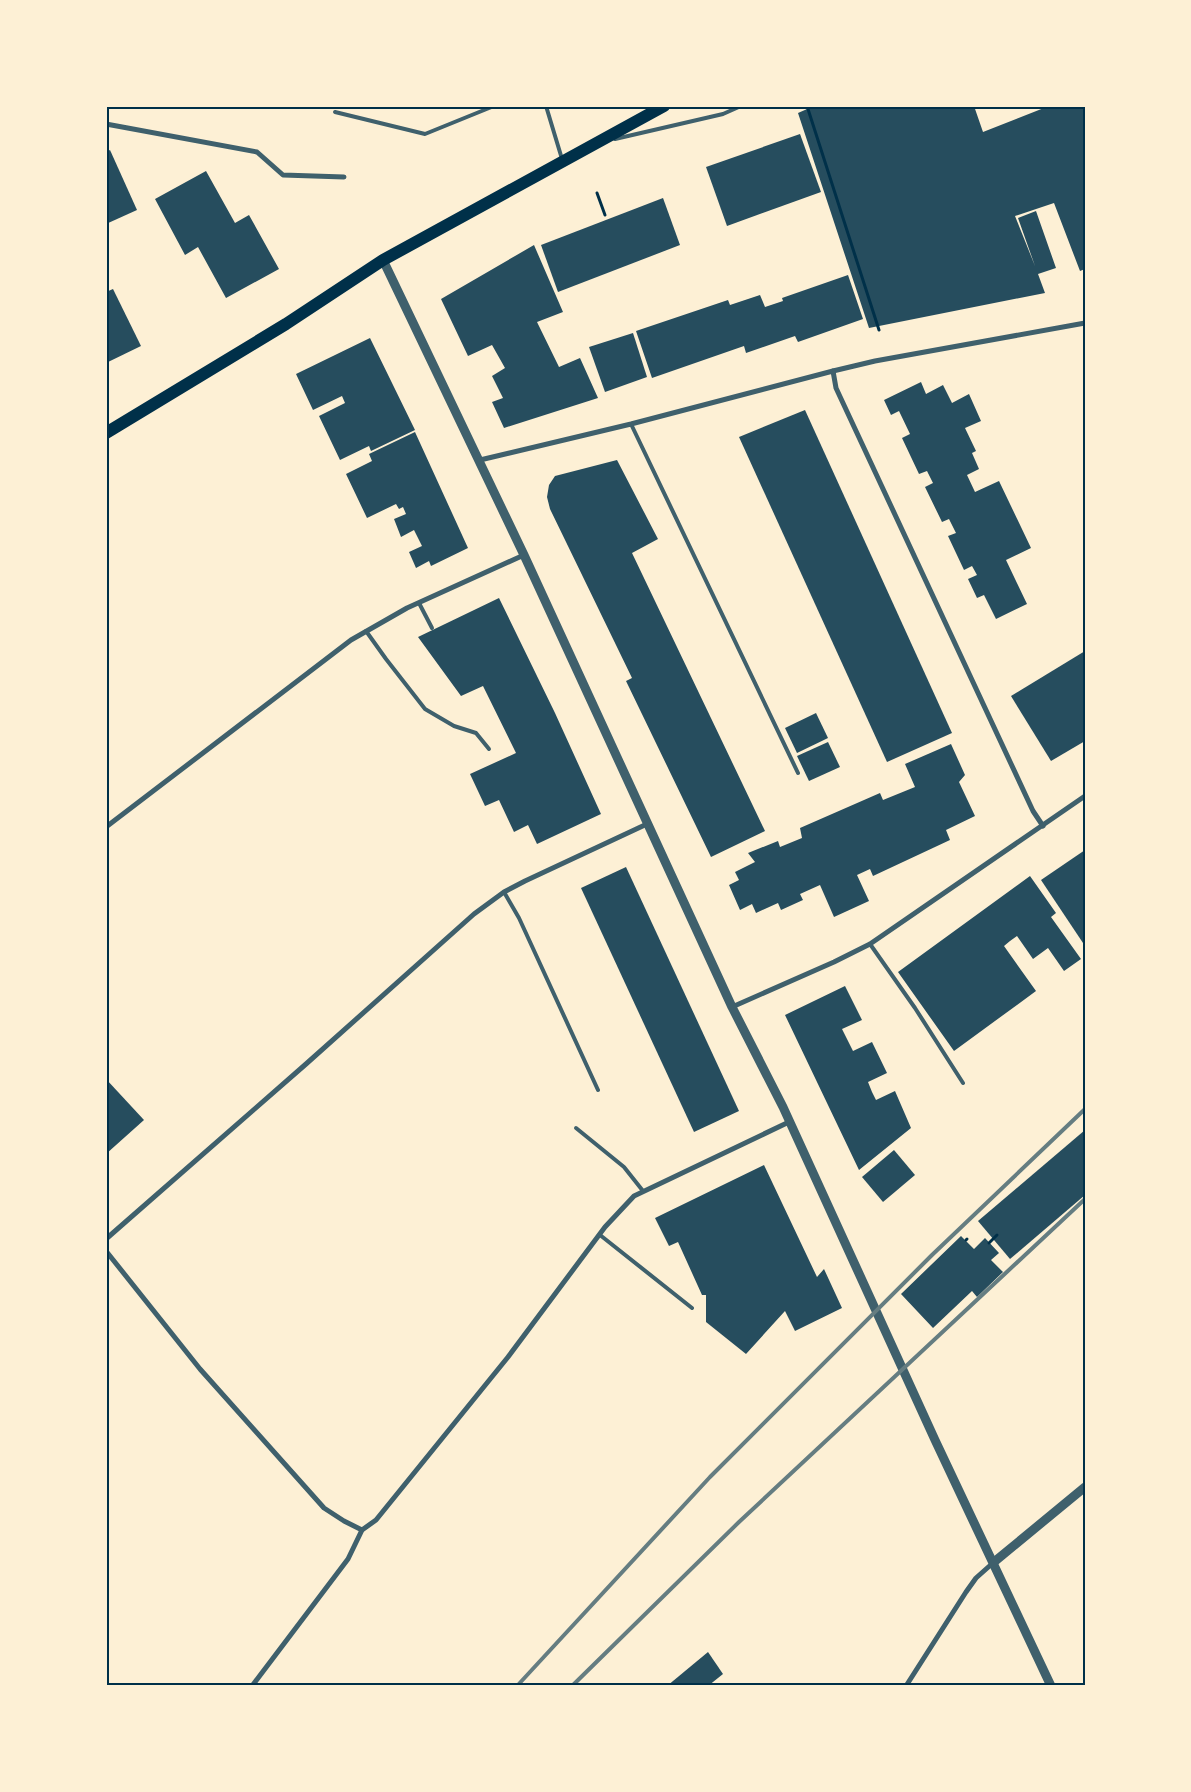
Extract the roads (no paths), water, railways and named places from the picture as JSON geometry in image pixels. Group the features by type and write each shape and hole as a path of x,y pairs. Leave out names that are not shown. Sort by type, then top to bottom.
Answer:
{"main road":[{"path":"106,433 286,324 383,260 664,106"}],"street":[{"path":"106,124 257,152 283,176 344,177"},
{"path":"383,260 480,460 732,1007 789,1122 1051,1686"},
{"path":"480,460 631,424 833,370 1085,323"},
{"path":"833,370 836,388 840,397 1033,811 1043,826"},
{"path":"106,827 351,640 419,603 524,555"},
{"path":"732,1007 870,944 1085,796"},
{"path":"106,1239 299,1071 474,914 504,892 647,824"},
{"path":"252,1686 348,1559 362,1530 376,1520 508,1357 600,1235 634,1196 789,1122"},
{"path":"106,1251 200,1369 324,1508 362,1530"},
{"path":"906,1686 976,1578 1085,1487"}],"lane":[{"path":"335,112 425,134 494,106"},
{"path":"546,106 563,163"},
{"path":"601,142 723,114 741,106"},
{"path":"631,424 798,773"},
{"path":"419,603 432,628"},
{"path":"366,632 425,709 454,726 476,733 489,749"},
{"path":"504,892 519,918 598,1090"},
{"path":"870,944 915,1008 963,1083"},
{"path":"576,1128 624,1167 643,1191"},
{"path":"600,1235 692,1308"}],"railway":[{"path":"517,1686 710,1477 932,1255 1085,1109"},
{"path":"572,1686 739,1522 1085,1199"}]}
